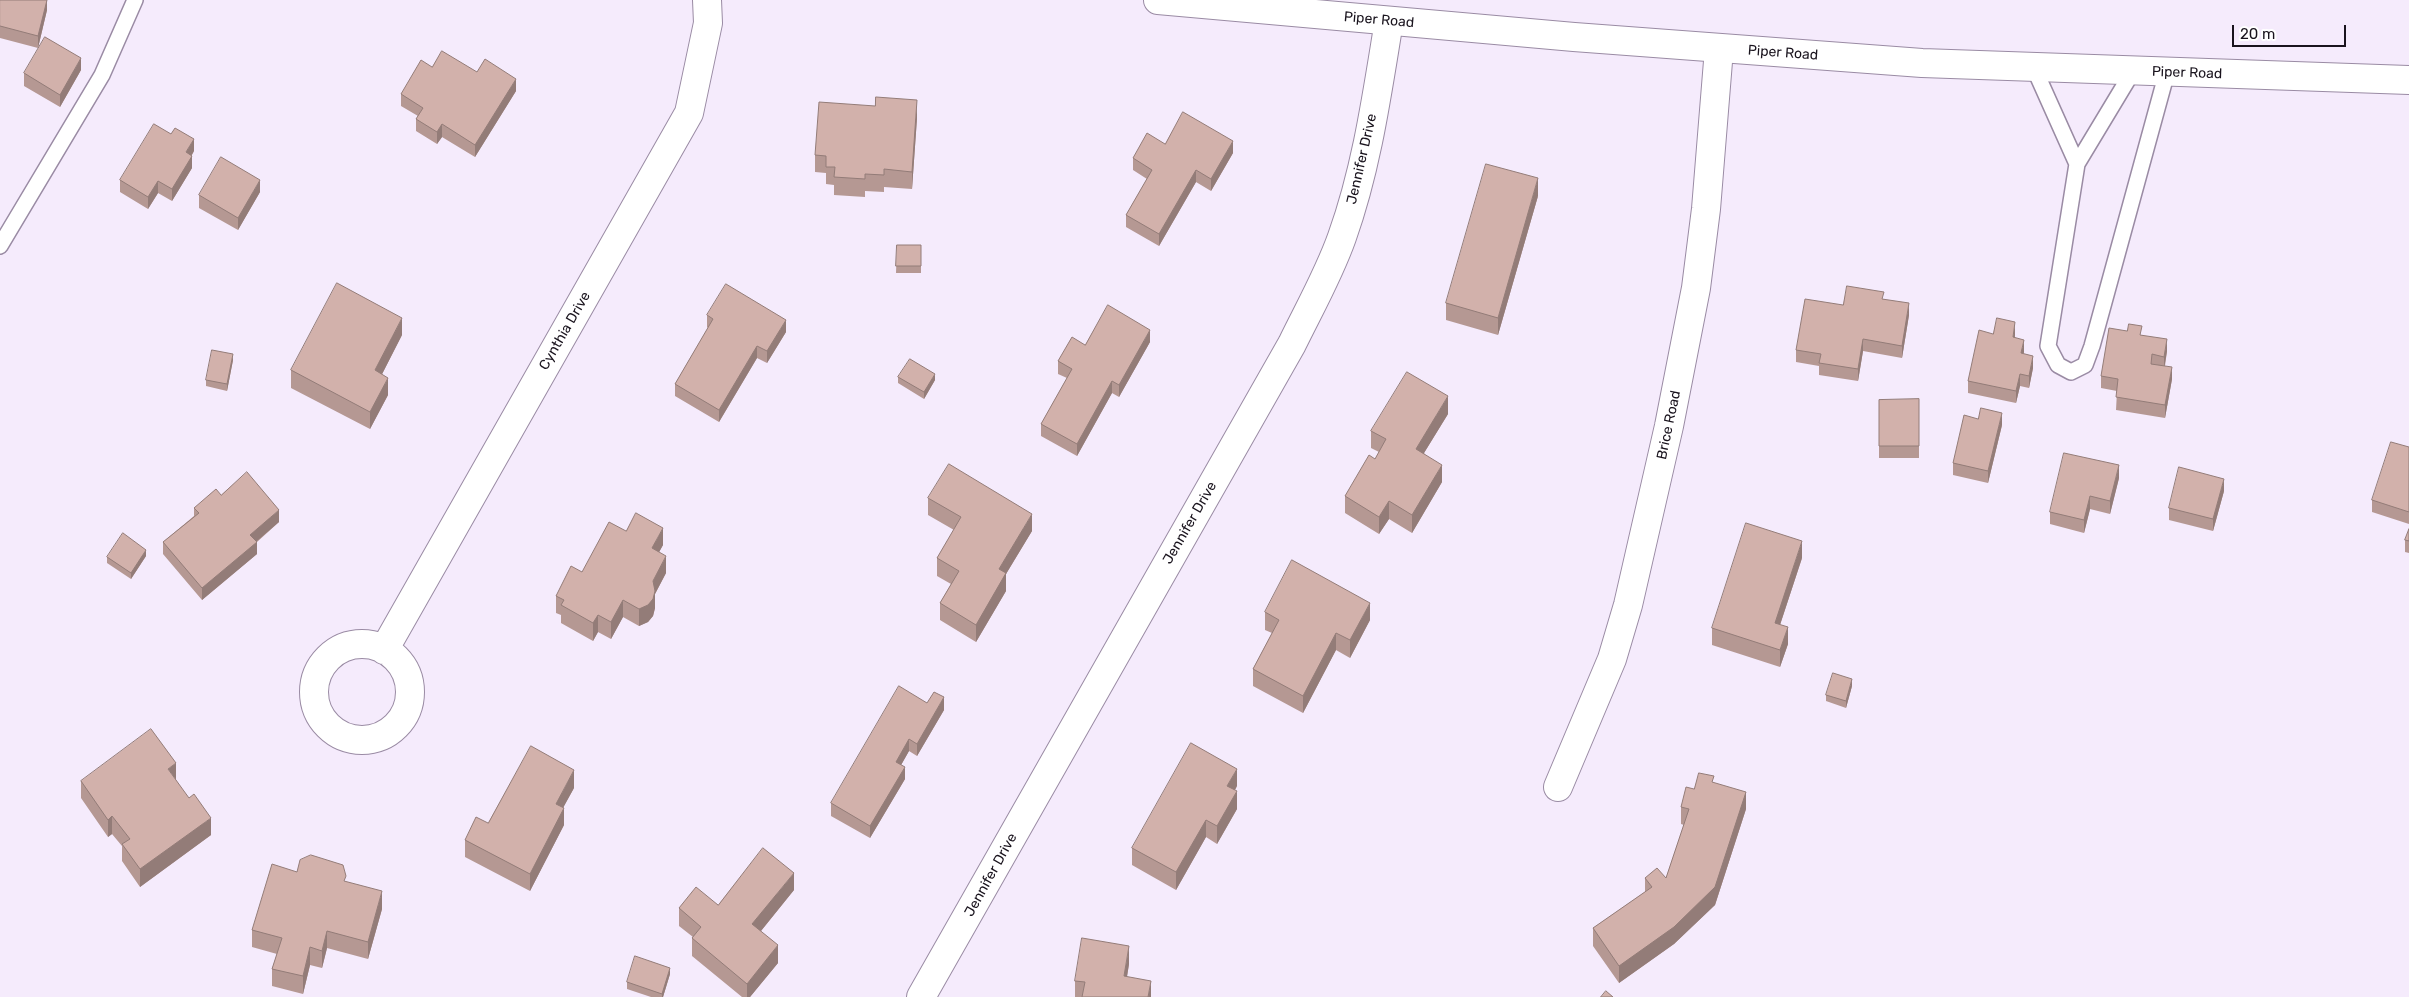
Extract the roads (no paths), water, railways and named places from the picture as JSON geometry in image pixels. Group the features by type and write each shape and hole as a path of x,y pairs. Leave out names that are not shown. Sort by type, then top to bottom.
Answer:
{"street":[{"name":"Cynthia Drive","path":"384,650 689,113 708,23 707,0"},
{"name":"Piper Road","path":"1158,0 1392,11 1720,49 2034,68 2409,80"},
{"name":"Jennifer Drive","path":"921,997 1292,344 1326,274 1342,238 1360,176 1392,11"},
{"name":"Brice Road","path":"1558,787 1612,659 1628,605 1667,434 1696,288 1706,209 1720,49"}],"lane":[{"path":"0,246 102,75 135,0"},
{"path":"2034,68 2077,164"},
{"path":"2134,71 2077,164 2048,346 2058,365 2071,372 2085,365 2092,346 2167,72"}]}
